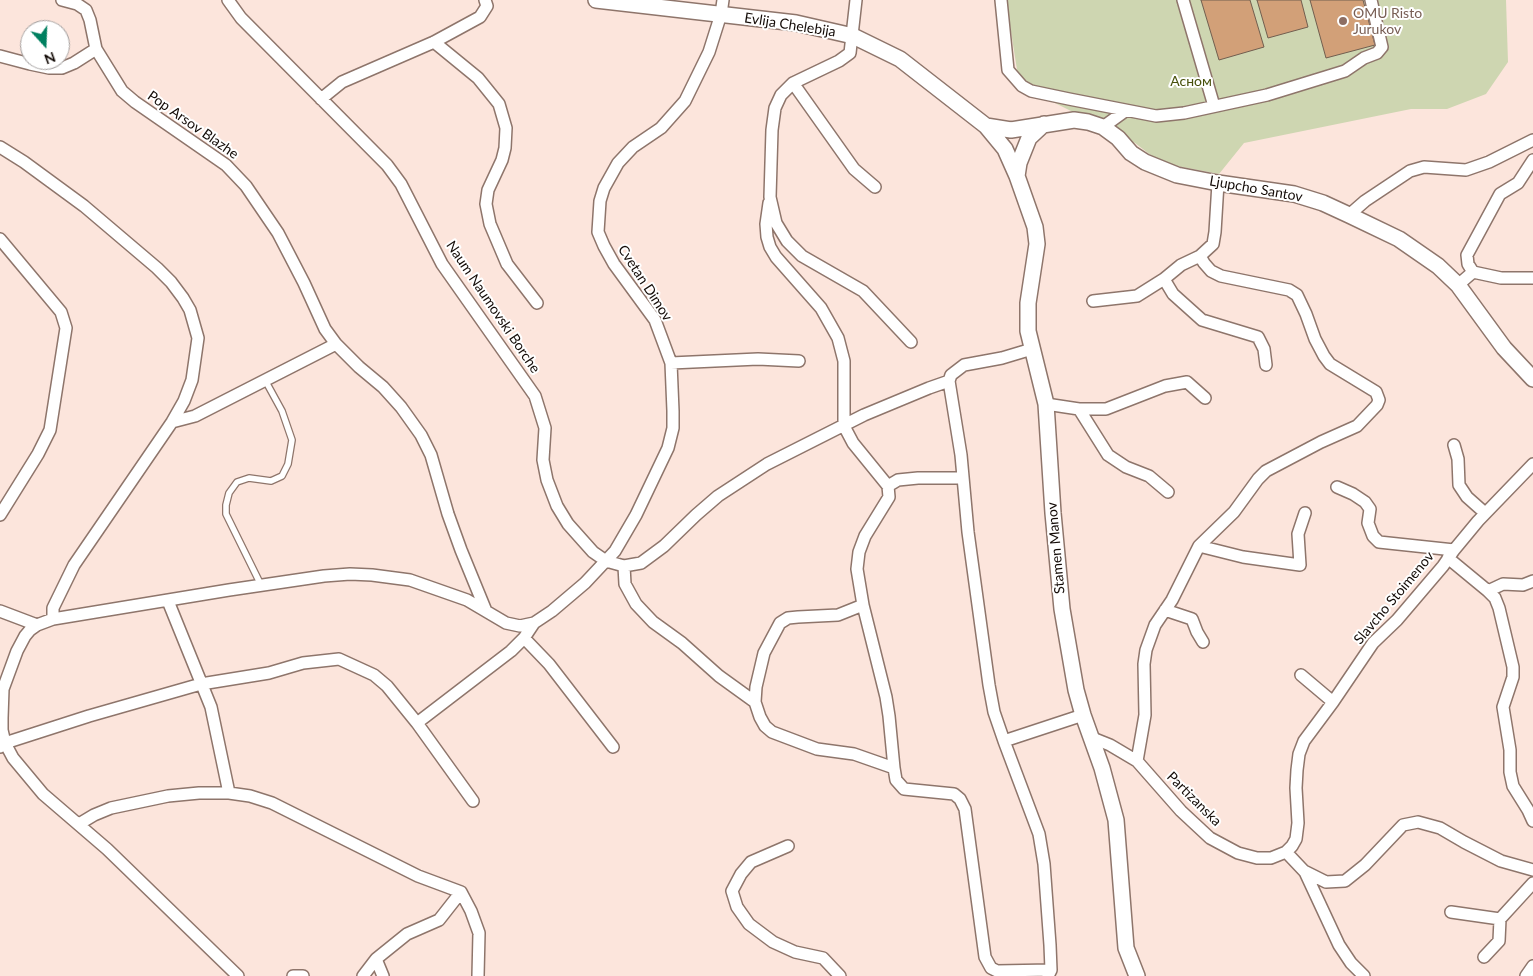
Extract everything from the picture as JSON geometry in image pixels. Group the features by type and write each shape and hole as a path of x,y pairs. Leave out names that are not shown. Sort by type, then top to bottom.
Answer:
{"street":[{"name":"Pop Arsov Blazhe","path":"62,0 78,4 86,10 96,48 122,91 226,165 246,186 278,233 325,329 336,344 383,387 401,407 421,435 431,455 448,514 486,611"},
{"name":"Naum Naumovski Borche","path":"228,0 241,18 387,165 402,184 442,264 535,396 545,428 543,460 552,495 568,524 593,552 606,561"},
{"path":"321,100 342,82 434,42 480,17 487,6 485,0"},
{"name":"Evlija Chelebija","path":"596,0 722,7 853,36 900,60 986,126"},
{"path":"856,0 850,53 839,61 793,83 781,95 775,108 772,130 770,197 766,224 767,237 776,257 821,308 838,338 844,361 844,426 853,443 888,486 888,497 864,536 859,552 857,569 863,605 890,716 896,780 904,789 954,794 960,798 965,808 985,957 991,968 1004,972 1049,973 1044,864 1039,834 994,712 968,532 963,478 949,381 951,375 964,365 1002,358 1032,349"},
{"path":"1183,0 1214,106"},
{"path":"1000,1 1008,70 1022,86 1031,91 1156,116 1184,113 1267,95 1345,71 1380,50 1382,44 1371,0"},
{"name":"Cvetan Dimov","path":"534,623 585,583 606,561 626,535 668,448 673,428 674,411 671,363 655,320 614,264 604,246 598,232 600,200 604,188 618,163 633,146 660,128 685,101 709,52 722,7"},
{"path":"434,42 478,78 498,104 506,128 506,141 502,160 488,190 486,204 490,224 507,264 537,303"},
{"path":"0,56 39,66 62,68 74,63 96,48"},
{"path":"793,83 854,169 875,188"},
{"path":"1103,127 1124,110"},
{"name":"Ljupcho Santov","path":"986,126 1010,130 1074,120 1103,127 1118,138 1131,153 1145,162 1177,175 1294,194 1323,203 1349,215 1405,243 1438,266 1458,286 1504,348 1533,379"},
{"path":"1017,176 1019,163 1029,138 1044,124"},
{"name":"Stamen Manov","path":"986,126 1005,149 1017,176 1035,227 1037,244 1028,303 1028,330 1046,404 1062,610 1071,670 1083,715 1102,768 1116,820 1126,948 1136,976"},
{"path":"1349,215 1365,201 1410,172 1424,167 1466,170 1490,162 1533,140"},
{"path":"0,147 24,162 84,206 157,268 183,298 190,310 198,338 192,380 184,401 172,422 74,565 53,608 53,619"},
{"path":"1533,160 1518,183 1500,194 1467,255 1468,264 1473,272 1501,278 1533,278"},
{"path":"1093,301 1137,296 1182,265 1200,256 1213,244 1217,219 1218,183"},
{"path":"770,197 776,222 787,241 802,256 863,291 911,342"},
{"path":"0,239 61,312 66,328 50,430 38,454 0,515"},
{"path":"1137,762 1145,715 1144,664 1146,650 1155,625 1179,587 1199,546 1234,512 1266,471 1321,442 1357,426 1377,405 1379,398 1376,392 1330,364 1315,339 1297,295 1289,290 1221,276 1211,271 1200,256"},
{"path":"1458,286 1473,272"},
{"path":"1164,279 1173,294 1202,320 1258,337 1264,350 1266,366"},
{"path":"172,422 195,416 336,344"},
{"path":"671,363 758,359 799,361"},
{"path":"606,561 624,566 641,563 664,546 696,514 741,479 791,451 844,426 949,381"},
{"path":"1046,404 1079,410 1106,408 1165,386 1187,382 1205,398"},
{"path":"1079,410 1108,455 1126,467 1149,476 1168,492"},
{"path":"1454,445 1458,459 1459,485 1467,497 1485,513"},
{"name":"Slavcho Stoimenov","path":"1286,852 1296,839 1298,823 1296,788 1300,754 1304,741 1373,643 1397,620 1485,513 1533,464"},
{"path":"888,486 898,480 963,478"},
{"path":"1337,487 1365,502 1370,509 1368,523 1373,536 1380,542 1451,554 1495,598 1513,667 1513,677 1503,707 1510,750 1510,772 1513,786 1533,821"},
{"path":"1199,546 1243,557 1300,565 1298,534 1305,514"},
{"path":"624,566 625,584 636,604 653,622 682,643 719,676 755,702"},
{"path":"238,976 107,849 43,794 3,745 4,689 25,636 36,625 53,619 261,585 350,574 410,580 467,600 506,623 520,626 534,623"},
{"path":"1488,591 1503,584 1524,585 1533,581"},
{"path":"168,601 211,706 229,793"},
{"path":"863,605 838,615 798,616 788,618 780,623 764,653 756,687 755,702 765,726 772,732 817,749 854,754 894,768"},
{"path":"1165,610 1192,619 1203,642"},
{"path":"0,611 36,625"},
{"path":"417,723 511,651 524,638 534,623"},
{"path":"524,638 549,664 613,747"},
{"path":"3,745 116,708 201,684 269,673 303,663 339,659 374,675 387,686 417,723 473,801"},
{"path":"1301,676 1333,702"},
{"path":"1004,741 1083,715"},
{"name":"Partizanska","path":"1090,737 1110,744 1137,762 1181,811 1210,838 1238,853 1257,858 1271,858 1286,852"},
{"path":"79,824 111,808 140,801 199,793 229,793 250,796 272,803 418,876 461,892 471,911 479,933 478,976"},
{"path":"1304,871 1326,882 1345,881 1365,865 1403,825 1418,822 1440,828 1501,860 1533,870"},
{"path":"788,846 751,862 741,874 732,892 738,907 749,924 773,942 795,952 823,958 840,976"},
{"path":"1286,852 1304,871 1311,882 1339,944 1351,963 1364,976"},
{"path":"1484,957 1499,941 1500,919 1533,883"},
{"path":"363,976 376,959 406,934 439,920 461,892"},
{"path":"1451,912 1500,919"},
{"path":"376,959 383,976"},
{"path":"1526,976 1533,966"},
{"path":"293,976 302,976"}],"lane":[{"path":"261,585 226,514 226,505 228,493 237,482 249,478 271,481 282,476 288,464 292,440 282,411 266,380"}],"green space":[{"name":"Асном","path":"1006,0 1506,0 1508,62 1486,94 1447,109 1411,109 1244,143 1219,174 1161,163 1135,143 1031,91 1018,76"}],"building":[{"path":"1201,0 1250,0 1264,47 1219,60"},
{"path":"1257,0 1301,0 1308,27 1268,38"},
{"path":"1310,0 1363,0 1375,45 1326,58"}],"place":[{"name":"OMU Risto Jurukov","path":"1343,21"}]}
